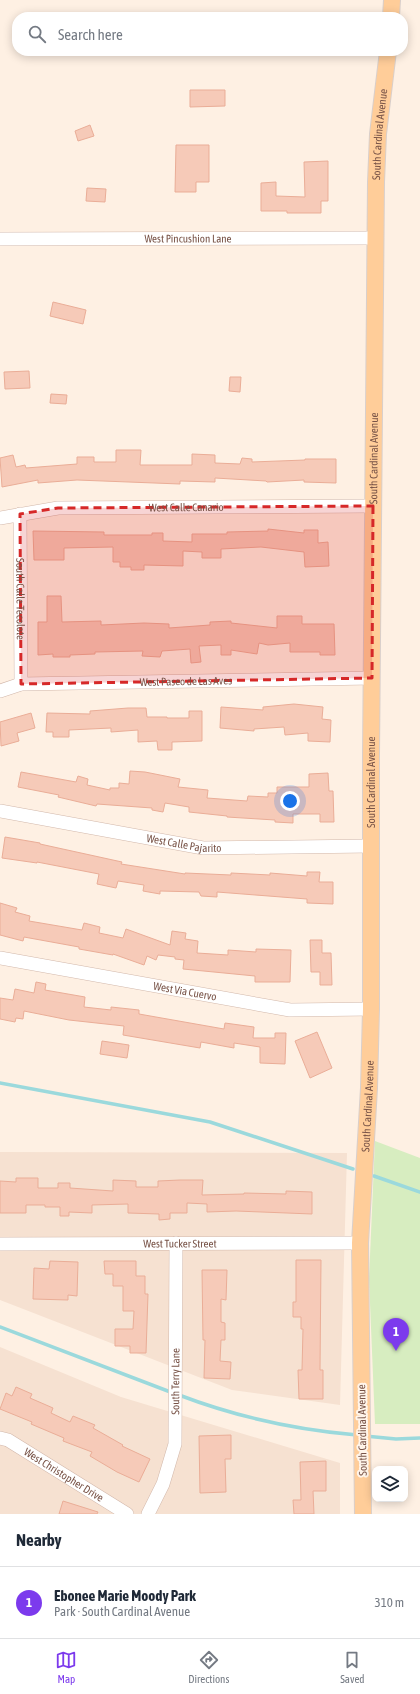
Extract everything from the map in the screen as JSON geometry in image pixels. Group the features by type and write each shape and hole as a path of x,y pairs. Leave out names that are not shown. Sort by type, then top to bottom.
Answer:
{"main road":[{"path":"391,12 392,0"},
{"name":"South Cardinal Avenue","path":"363,1514 360,1243 369,1088 371,1009 372,506 376,182 378,134 387,56"}],"street":[{"name":"West Pincushion Lane","path":"0,239 376,238"},
{"name":"West Calle Canario","path":"0,518 58,508 372,506"},
{"name":"South Calle Tecolote","path":"20,514 22,684"},
{"name":"West Paseo de Las Aves","path":"0,691 22,684 372,678"},
{"name":"West Calle Pajarito","path":"0,811 203,848 371,846"},
{"name":"West Via Cuervo","path":"0,958 290,1010 371,1009"},
{"name":"South Terry Lane","path":"148,1514 163,1484 175,1444 176,1243"},
{"name":"West Tucker Street","path":"0,1244 360,1243"},
{"name":"West Christopher Drive","path":"0,1438 8,1440 127,1514"}],"highlighted area":[{"path":"373,506 372,678 21,684 20,514 58,508"}],"shaded area":[{"path":"0,1152 347,1153 340,1405 232,1390 0,1300"},
{"path":"0,1347 121,1397 340,1463 340,1514 0,1514"}],"green space":[{"path":"375,1141 420,1158 420,1424 375,1424 369,1279"}],"building":[{"path":"190,90 225,90 225,106 190,107"},
{"path":"90,125 94,136 78,141 75,131"},
{"path":"176,145 209,145 209,182 196,182 196,192 175,192"},
{"path":"328,161 328,201 321,201 321,213 261,211 261,183 276,182 276,196 305,197 304,162"},
{"path":"87,188 106,189 105,202 86,201"},
{"path":"53,302 86,310 83,324 50,316"},
{"path":"29,371 30,388 5,389 4,372"},
{"path":"230,377 241,377 240,392 229,391"},
{"path":"51,394 67,395 66,404 50,403"},
{"path":"116,450 141,450 140,465 192,465 192,454 215,455 215,463 240,464 242,458 252,459 252,462 336,459 336,483 304,482 304,480 267,482 215,478 215,482 180,481 180,484 77,480 38,483 38,480 2,487 0,458 13,455 16,467 25,465 26,468 77,464 77,457 94,457 94,462 116,462"},
{"path":"268,529 304,533 304,530 318,530 318,543 328,542 329,566 305,567 304,552 261,547 221,549 221,558 202,558 202,552 183,551 183,566 144,565 144,570 131,570 131,567 120,567 120,562 113,562 113,547 64,548 64,560 34,560 33,531 104,532 104,535 152,535 152,533 163,533 163,541 192,542 192,534 227,534 227,532 268,531"},
{"path":"47,596 61,596 62,622 101,621 101,625 144,623 169,624 169,628 210,625 210,622 231,621 231,623 277,628 277,616 302,616 302,624 334,624 335,655 320,655 320,652 290,652 290,643 268,645 259,643 257,654 231,650 231,655 221,655 221,645 199,646 201,662 191,663 190,649 162,651 160,657 142,656 143,651 95,652 95,654 70,655 70,657 53,657 53,654 38,655 38,622 47,622"},
{"path":"294,704 323,707 322,719 331,720 330,742 308,741 308,733 285,735 284,727 254,729 254,731 220,728 221,707 263,710 263,707"},
{"path":"146,708 147,717 167,718 189,718 189,711 202,711 202,741 172,742 172,750 158,750 157,741 138,742 138,730 111,732 111,728 69,730 69,737 53,737 53,732 46,732 47,713 90,714 90,711"},
{"path":"31,713 35,728 17,733 19,741 1,746 0,722"},
{"path":"130,771 145,772 180,779 178,787 208,790 207,798 247,801 248,796 268,797 268,793 277,793 277,787 309,787 309,774 328,773 329,791 333,791 334,822 320,822 320,814 293,814 293,823 275,822 275,820 227,817 189,812 189,807 165,803 163,812 152,810 152,808 97,804 96,806 58,797 59,795 18,787 21,772 76,782 78,776 88,779 87,785 110,790 110,788 119,788 119,783 129,784"},
{"path":"5,837 40,843 122,862 121,864 185,874 231,875 231,873 270,875 270,873 307,876 307,872 320,872 319,882 333,882 333,904 307,903 307,899 217,892 217,897 201,896 199,892 160,891 160,894 143,891 144,885 118,881 116,888 97,884 99,874 37,862 2,858"},
{"path":"0,903 17,908 15,912 30,916 29,921 82,930 84,923 100,927 99,933 123,938 126,929 170,945 172,931 186,933 185,939 198,941 197,953 228,955 228,950 256,952 256,949 291,950 290,982 255,982 255,976 183,969 184,960 175,959 175,957 158,955 156,960 147,956 144,965 113,954 79,949 79,947 24,937 23,941 0,935"},
{"path":"310,940 322,940 322,953 331,953 332,985 320,985 320,972 311,972"},
{"path":"36,982 46,984 45,990 85,997 84,1007 111,1010 111,1007 139,1010 139,1014 224,1029 225,1023 254,1027 253,1038 275,1038 275,1033 286,1033 285,1064 260,1063 260,1047 234,1043 234,1048 201,1042 200,1048 123,1035 124,1026 69,1020 24,1011 23,1019 16,1018 15,1022 0,1019 0,998 13,1000 15,989 34,993"},
{"path":"317,1032 332,1068 310,1078 295,1041"},
{"path":"102,1041 129,1045 127,1058 100,1054"},
{"path":"16,1178 38,1178 38,1188 58,1188 58,1183 70,1183 70,1188 113,1191 113,1180 136,1181 136,1187 158,1187 158,1181 203,1180 202,1195 244,1193 286,1194 286,1191 312,1192 312,1214 236,1211 207,1212 207,1204 187,1203 187,1213 170,1213 170,1219 159,1220 159,1214 128,1213 128,1204 92,1205 92,1213 69,1212 69,1216 60,1216 60,1207 45,1207 45,1205 26,1205 26,1213 0,1213 0,1181 16,1182"},
{"path":"296,1260 321,1260 320,1370 323,1370 323,1399 299,1399 298,1370 302,1370 303,1329 301,1329 301,1317 293,1317 293,1302 296,1302"},
{"path":"50,1261 78,1262 77,1296 68,1295 68,1300 33,1299 34,1268 49,1269"},
{"path":"104,1261 136,1261 136,1276 145,1276 145,1294 148,1294 146,1353 130,1353 130,1346 115,1346 115,1329 133,1329 134,1311 123,1311 123,1286 113,1286 113,1274 105,1274"},
{"path":"202,1270 227,1270 226,1300 221,1299 221,1322 225,1323 225,1340 221,1340 220,1361 231,1362 230,1379 204,1378 205,1340 203,1340"},
{"path":"16,1387 32,1394 30,1398 53,1408 51,1413 70,1422 73,1416 95,1425 93,1428 123,1445 122,1446 150,1459 139,1482 117,1472 90,1456 92,1452 63,1441 64,1438 31,1424 32,1422 0,1409 6,1393 12,1396"},
{"path":"231,1435 231,1459 225,1459 226,1492 200,1493 199,1436"},
{"path":"326,1461 326,1491 313,1491 314,1514 294,1514 293,1500 301,1500 300,1462"},
{"path":"63,1501 98,1512 97,1514 59,1514"}],"waterway":[{"path":"0,1083 210,1122 353,1169"},
{"path":"374,1176 420,1192"},
{"path":"0,1327 173,1393"},
{"path":"179,1395 200,1403 266,1421 312,1430 357,1435"},
{"path":"365,1436 396,1439 420,1438"}],"place":[{"name":"Ebonee Marie Moody Park","path":"396,1351"}]}
